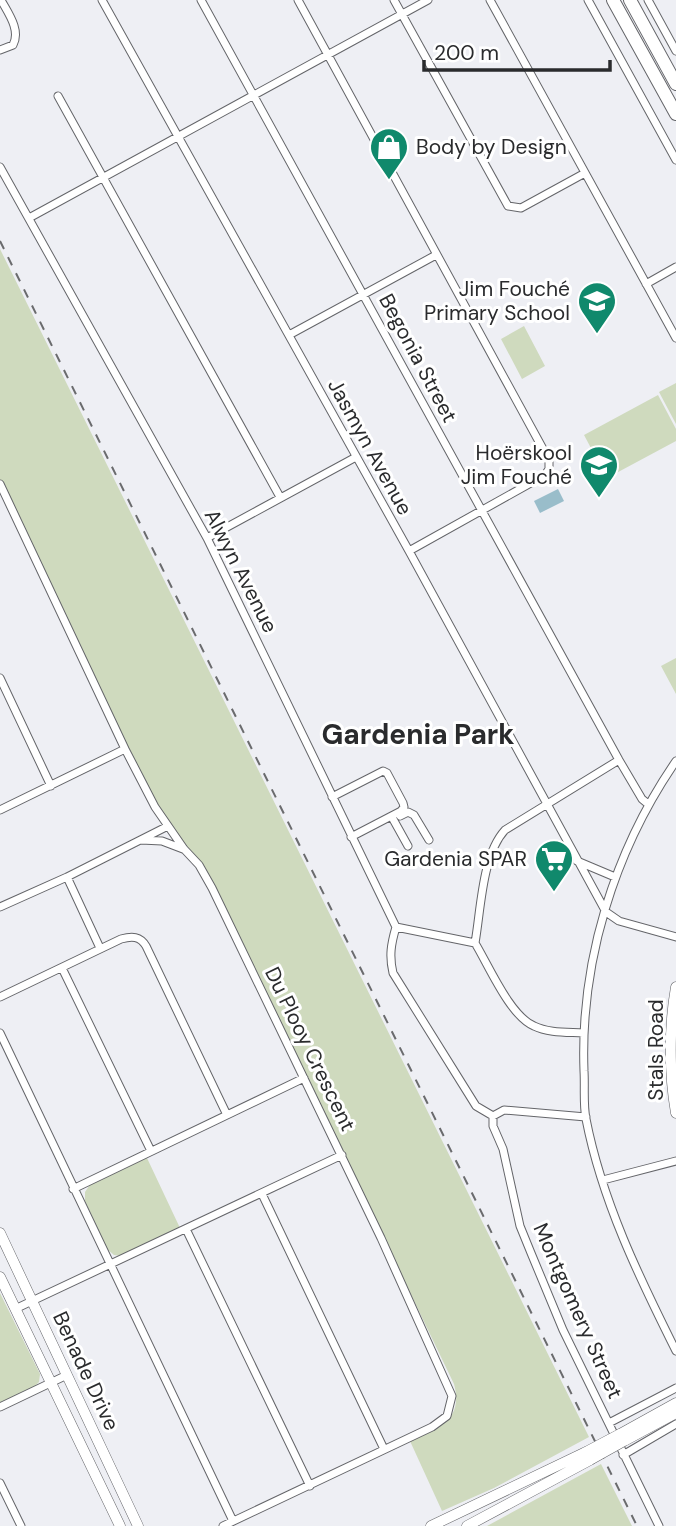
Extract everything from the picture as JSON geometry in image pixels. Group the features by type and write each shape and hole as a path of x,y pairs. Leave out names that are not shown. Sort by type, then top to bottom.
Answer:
{"highway":[{"path":"613,0 676,114"},
{"path":"629,0 676,84"}],"street":[{"path":"0,50 13,45 16,35 1,0"},
{"name":"Jasmyn Avenue","path":"102,0 409,551 606,912"},
{"name":"Begonia Street","path":"201,0 619,760 642,799 648,804"},
{"path":"298,0 547,454 550,464 545,475 409,551"},
{"path":"394,0 508,206 520,208 585,173"},
{"path":"29,218 428,0"},
{"path":"489,0 676,338"},
{"path":"588,0 676,160"},
{"path":"648,0 676,51"},
{"path":"58,96 280,498"},
{"name":"Alwyn Avenue","path":"0,167 206,538 396,927"},
{"path":"289,335 436,255"},
{"path":"646,284 676,267"},
{"path":"206,538 356,457"},
{"name":"Du Plooy Crescent","path":"0,484 155,807 206,876 342,1155 452,1396 450,1409 440,1421 223,1526"},
{"path":"0,678 51,786"},
{"path":"0,810 125,749"},
{"path":"583,1033 534,1026 523,1018 514,1008 475,943 489,858 495,843 505,830 619,760"},
{"path":"676,761 648,804 615,877 592,960 583,1033 586,1117 603,1180 618,1226 676,1352"},
{"path":"332,797 383,771 387,773 403,803 401,811 352,839"},
{"path":"352,839 411,812 422,825 429,840"},
{"path":"393,819 408,846"},
{"path":"0,907 67,877 168,825"},
{"path":"138,840 162,841 184,849"},
{"path":"576,860 615,877"},
{"path":"67,877 100,948"},
{"path":"606,912 619,921 676,937"},
{"path":"475,943 396,927 390,947 393,973 476,1106 494,1116 503,1110 586,1117"},
{"path":"0,997 127,937 144,942 227,1115"},
{"path":"62,968 151,1151"},
{"name":"Stals Road","path":"676,987 672,1057 676,1113"},
{"path":"0,1033 233,1521"},
{"path":"73,1189 304,1078"},
{"name":"Montgomery Street","path":"494,1116 493,1126 503,1149 520,1226 563,1330 659,1526"},
{"path":"15,1309 342,1155"},
{"path":"603,1180 676,1161"},
{"path":"262,1194 384,1449"},
{"path":"186,1229 310,1486"},
{"name":"Benade Drive","path":"0,1233 138,1526"},
{"name":"Benade Drive","path":"0,1277 120,1526"},
{"path":"0,1408 67,1375"},
{"path":"609,1423 676,1388"},
{"path":"622,1438 676,1402"},
{"path":"467,1526 588,1456 676,1413"},
{"path":"623,1455 676,1424"},
{"path":"431,1526 588,1456"},
{"path":"0,1483 21,1526"}],"green space":[{"path":"0,249 589,1437 494,1488 442,1511 410,1441 438,1427 452,1415 456,1397 454,1384 208,873 158,809 0,481"},
{"path":"524,326 545,366 522,379 501,339"},
{"path":"676,383 676,424 659,392"},
{"path":"658,395 676,429 676,441 607,478 584,435"},
{"path":"676,658 676,694 661,666"},
{"path":"147,1158 180,1228 121,1256 114,1255 107,1249 85,1201 85,1192 91,1183"},
{"path":"0,1293 40,1374 39,1382 33,1388 0,1403"},
{"path":"601,1464 632,1526 487,1526"}],"water":[{"path":"558,489 564,501 540,513 534,501"}],"railway":[{"path":"0,241 637,1526"}],"place":[{"name":"Body by Design","path":"389,181"},
{"name":"Jim Fouché Primary School","path":"597,335"},
{"name":"Hoërskool Jim Fouché","path":"599,499"},
{"name":"Gardenia SPAR","path":"554,893"}],"district":[{"name":"Gardenia Park","path":"418,734"}]}
